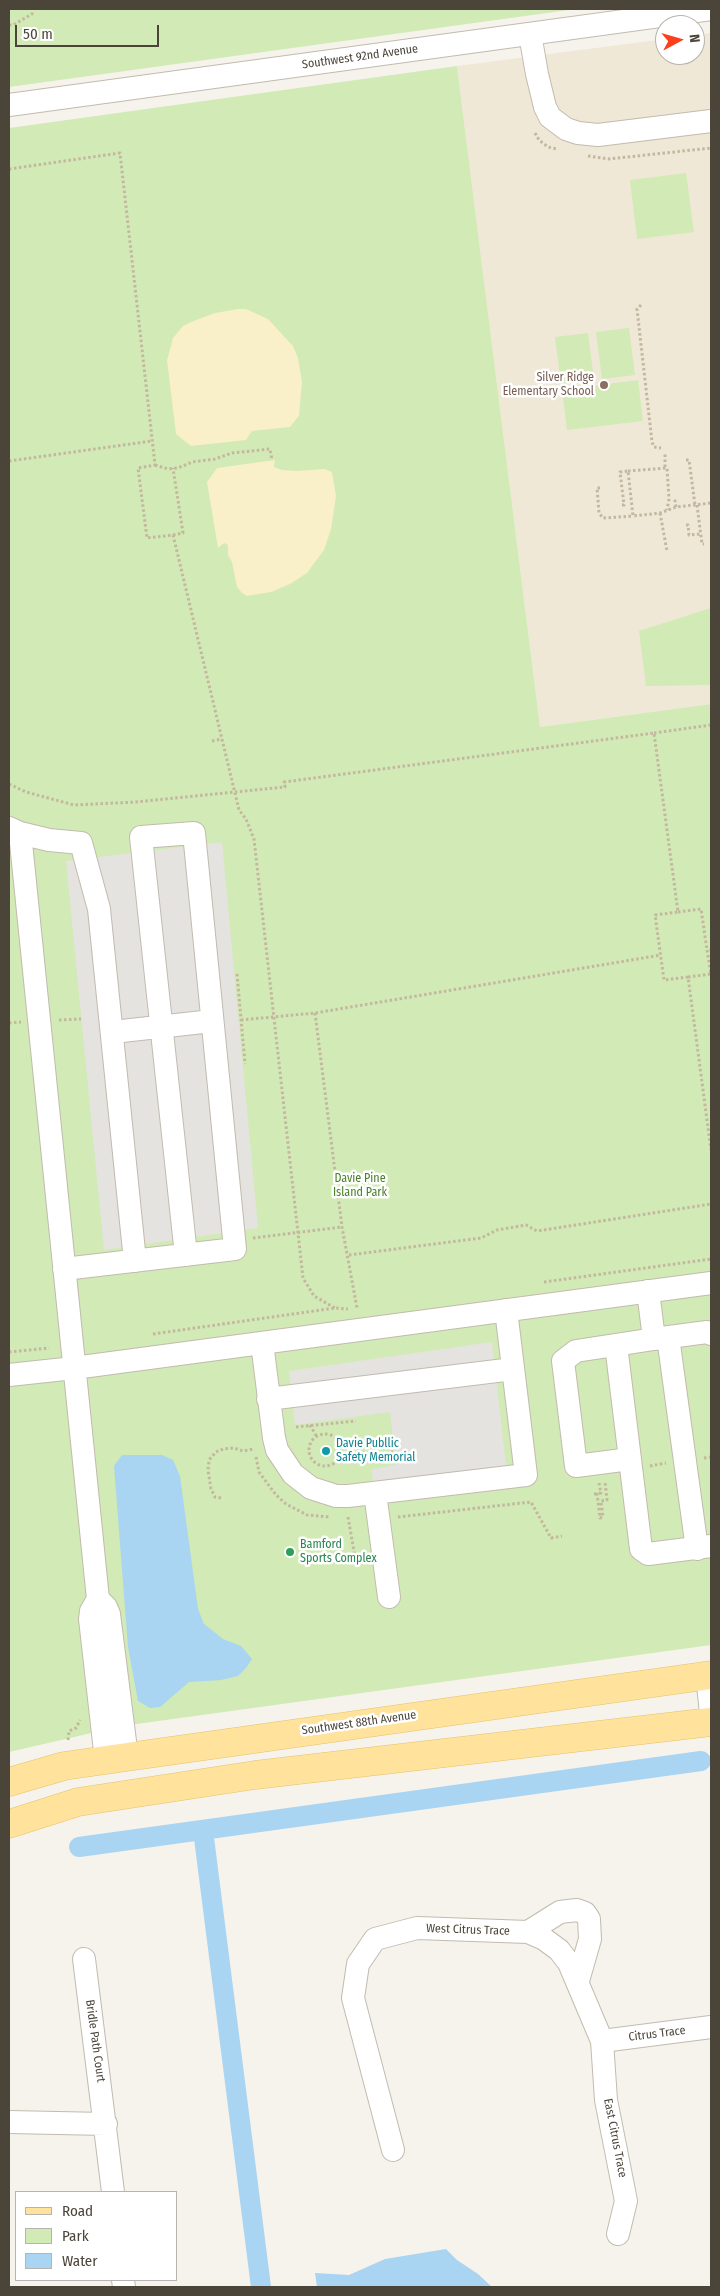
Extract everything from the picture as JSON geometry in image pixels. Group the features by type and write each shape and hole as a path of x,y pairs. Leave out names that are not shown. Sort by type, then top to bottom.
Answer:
{"main road":[{"name":"Southwest 88th Avenue","path":"9,1782 64,1766 116,1758 709,1676"},
{"path":"9,1824 78,1802 255,1776 711,1722"}],"street":[{"name":"Southwest 92nd Avenue","path":"9,105 711,9"},
{"path":"530,34 536,74 545,107 550,116 566,129 578,133 598,135 711,121"},
{"path":"116,1758 108,1614 106,1607 98,1599 64,1269 14,831 49,840 81,843 99,908 135,1261"},
{"path":"64,1269 135,1261 186,1255 235,1249 194,833 141,837 186,1255"},
{"path":"113,1032 212,1021"},
{"path":"9,1375 74,1368 711,1283"},
{"path":"616,1346 636,1463 641,1548 648,1554 704,1548 661,1338 648,1292"},
{"path":"262,1343 268,1399 278,1450 284,1462 302,1482 311,1488 336,1496 526,1475 506,1310"},
{"path":"636,1463 576,1466 563,1361 576,1351 707,1332 711,1334"},
{"path":"268,1399 513,1369"},
{"path":"374,1493 389,1597"},
{"path":"709,1676 711,1713"},
{"path":"528,1932 560,1912 578,1910 585,1913 589,1919 590,1939 578,1981"},
{"name":"West Citrus Trace","path":"393,2150 353,1998 358,1964 375,1939 417,1928 528,1932 544,1938 559,1950 569,1963 602,2041"},
{"name":"Bridle Path Court","path":"84,1959 113,2191"},
{"name":"Citrus Trace","path":"602,2041 711,2027"},
{"name":"East Citrus Trace","path":"602,2041 606,2100 626,2201 618,2234"},
{"path":"9,2122 106,2124"}],"path":[{"path":"9,25 13,25 32,14 32,9"},
{"path":"9,169 120,153 155,465"},
{"path":"641,305 637,309 652,442 654,447 661,448"},
{"path":"9,461 152,441"},
{"path":"173,468 183,533 148,538 138,468 155,465 173,468 192,462 215,460 232,453 270,449 272,460"},
{"path":"665,452 665,467 669,486 667,510"},
{"path":"686,460 689,460 702,544 704,544"},
{"path":"622,506 624,505 620,472 665,467"},
{"path":"628,471 632,516"},
{"path":"600,488 597,488 599,513 604,518 660,513 676,507 711,503"},
{"path":"676,507 675,501 678,500"},
{"path":"660,513 665,551 667,551"},
{"path":"686,525 688,525 690,535 701,534"},
{"path":"173,535 239,810 246,819 254,838 305,1284 314,1296 335,1308"},
{"path":"9,784 26,792 74,806 235,794 285,787 284,782 711,725"},
{"path":"654,733 678,912"},
{"path":"212,741 222,738"},
{"path":"702,909 709,950 710,974 664,980 656,915 678,912 702,909"},
{"path":"241,1020 315,1013 661,956"},
{"path":"237,974 245,1064"},
{"path":"688,977 711,1150"},
{"path":"315,1013 342,1227 356,1308"},
{"path":"51,1020 81,1019"},
{"path":"348,1255 482,1238 497,1230 526,1225 537,1231 711,1204"},
{"path":"258,1237 342,1227"},
{"path":"543,1282 711,1259"},
{"path":"149,1335 335,1308 366,1307"},
{"path":"296,1427 356,1421"},
{"path":"310,1425 317,1437"},
{"path":"325,1434 335,1438 340,1447 336,1462 327,1466 313,1461 310,1446 317,1437 325,1434"},
{"path":"221,1498 215,1497 212,1489 208,1470 209,1460 216,1452 223,1449 234,1448 243,1451 254,1449"},
{"path":"339,1456 354,1458 365,1452 378,1456 393,1452"},
{"path":"636,1463 673,1462"},
{"path":"600,1488 600,1493 595,1494 600,1518 603,1517 601,1501 607,1500 605,1481"},
{"path":"394,1518 531,1502 551,1538 562,1536"},
{"path":"68,1740 69,1731 76,1728 81,1712"}],"shaded area":[{"name":"Silver Ridge Elementary School","path":"711,33 711,704 540,727 457,66 655,40 655,65 705,65 705,34"},
{"path":"222,842 258,1228 104,1250 66,861"},
{"path":"492,1342 506,1466 373,1484 372,1469 396,1465 390,1412 295,1425 289,1371"}],"green space":[{"path":"9,9 576,9 9,87"},
{"name":"Davie Pine Island Park","path":"457,66 540,727 711,704 711,1645 122,1726 9,1752 9,128"},
{"path":"686,173 694,232 637,239 630,180"},
{"path":"629,328 635,375 602,379 596,332"},
{"path":"588,333 594,380 561,384 555,337"},
{"path":"638,380 643,421 567,430 562,390"},
{"path":"711,608 711,685 646,686 639,631"}],"sand":[{"path":"246,309 268,319 293,346 298,358 302,382 299,416 290,427 252,431 246,440 191,446 176,434 167,360 173,338 183,326 191,322 215,313"},
{"path":"275,460 274,467 282,470 324,469 332,472 336,496 331,529 324,550 307,573 290,584 271,592 247,596 237,587 232,562 228,555 228,545 224,543 218,548 207,482 217,468"}],"water":[{"path":"122,1455 162,1455 173,1460 180,1476 198,1609 204,1624 223,1639 241,1646 252,1659 238,1676 221,1680 189,1682 160,1707 150,1708 138,1701 128,1647 114,1466"},
{"path":"446,2249 492,2287 317,2287 315,2273 349,2275 385,2259"}],"waterway":[{"path":"79,1847 701,1761"},
{"path":"203,1830 261,2287"}],"place":[{"name":"Silver Ridge Elementary School","path":"604,385"},
{"name":"Davie Publlic Safety Memorial","path":"326,1451"},
{"name":"Bamford Sports Complex","path":"290,1552"}]}
